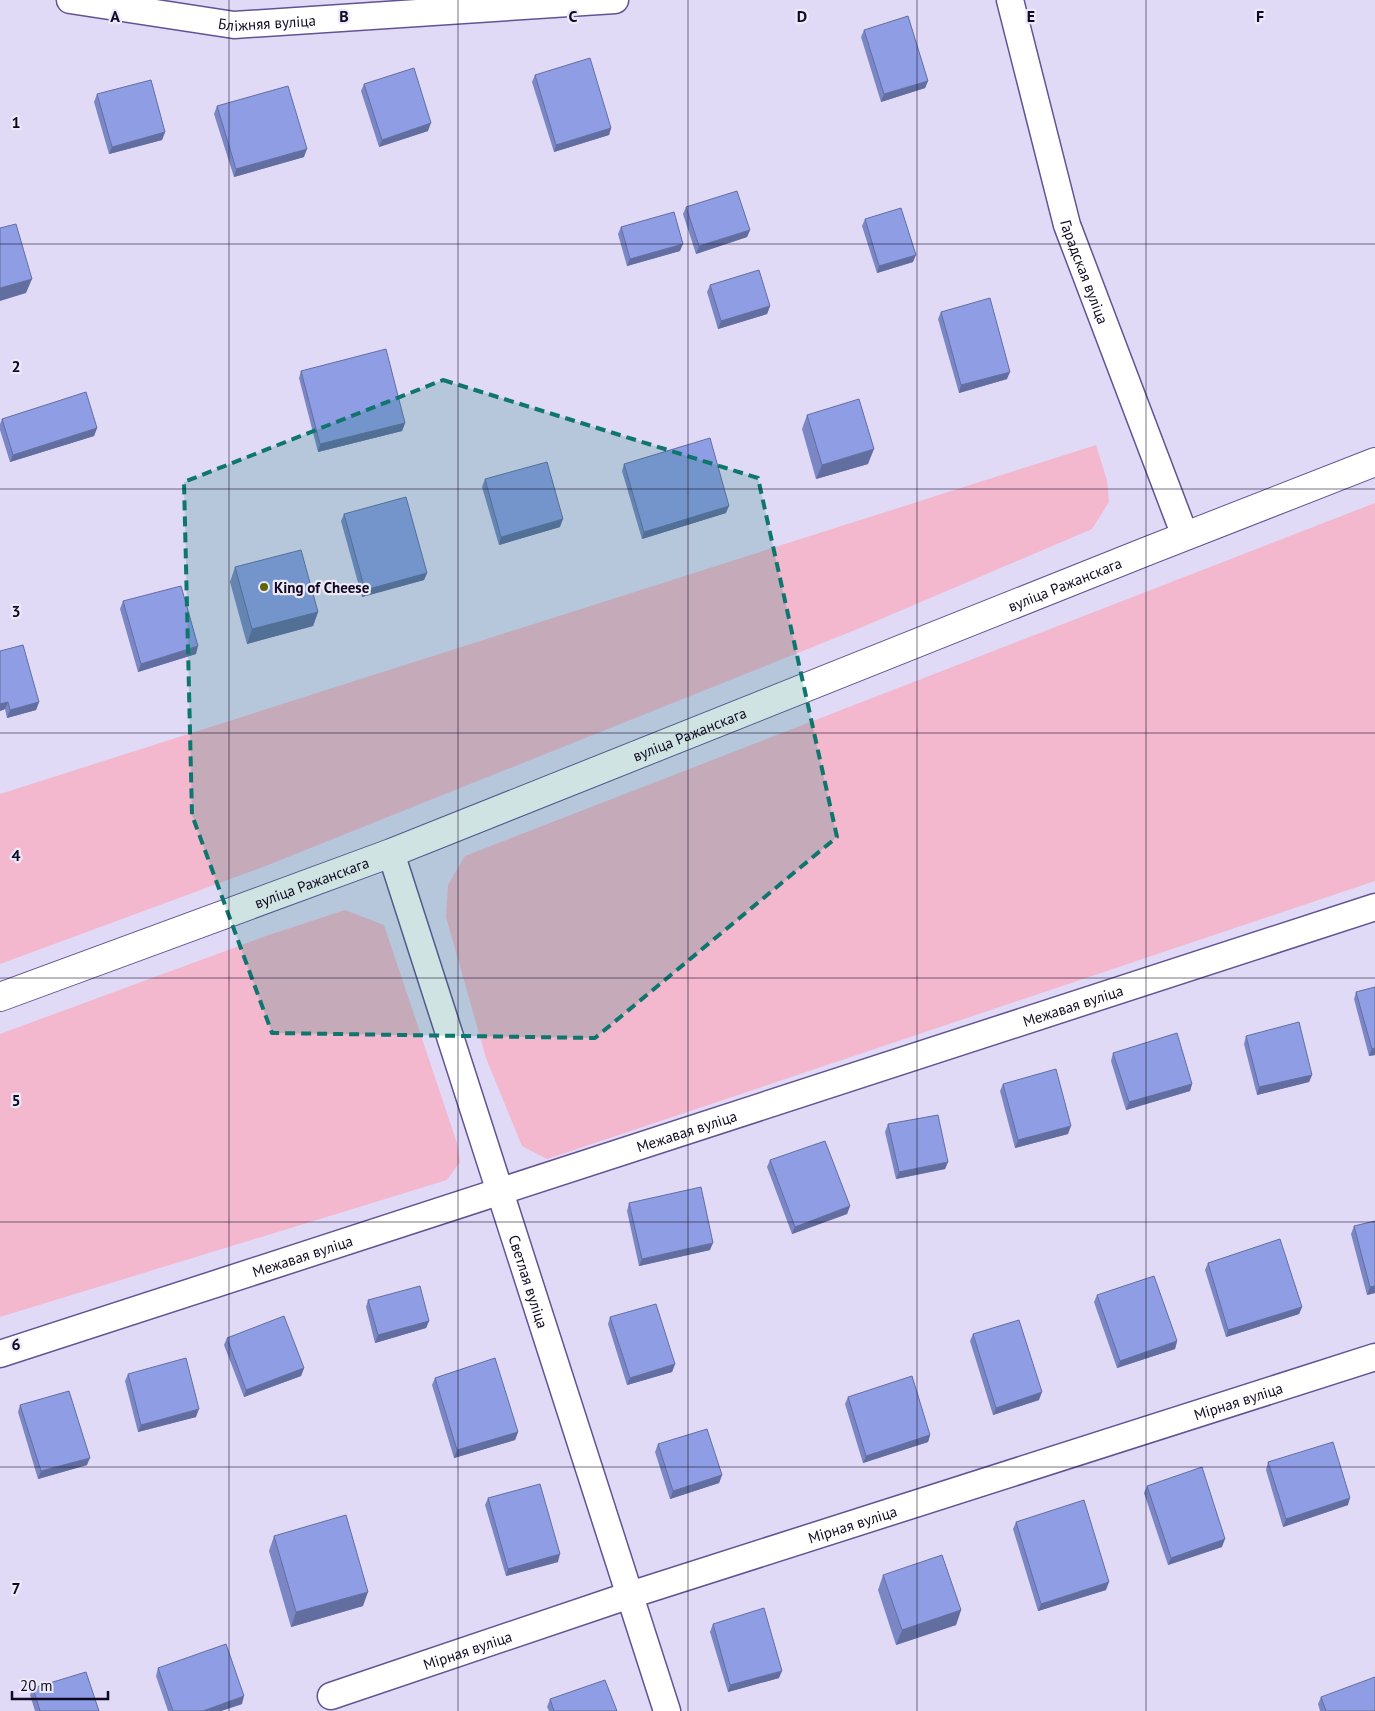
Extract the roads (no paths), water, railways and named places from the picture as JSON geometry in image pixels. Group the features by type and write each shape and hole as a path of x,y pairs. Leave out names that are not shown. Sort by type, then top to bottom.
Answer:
{"street":[{"name":"Бліжняя вуліца","path":"70,0 234,25 615,0"},
{"name":"Гарадская вуліца","path":"1010,0 1067,225 1185,536"},
{"name":"вуліца Ражанскага","path":"0,997 391,853 1375,462"},
{"name":"Светлая вуліца","path":"391,853 667,1711"},
{"name":"Межавая вуліца","path":"0,1354 1375,907"},
{"name":"Мірная вуліца","path":"331,1696 630,1595 1375,1357"}],"place":[{"name":"King of Cheese","path":"264,587"}]}
